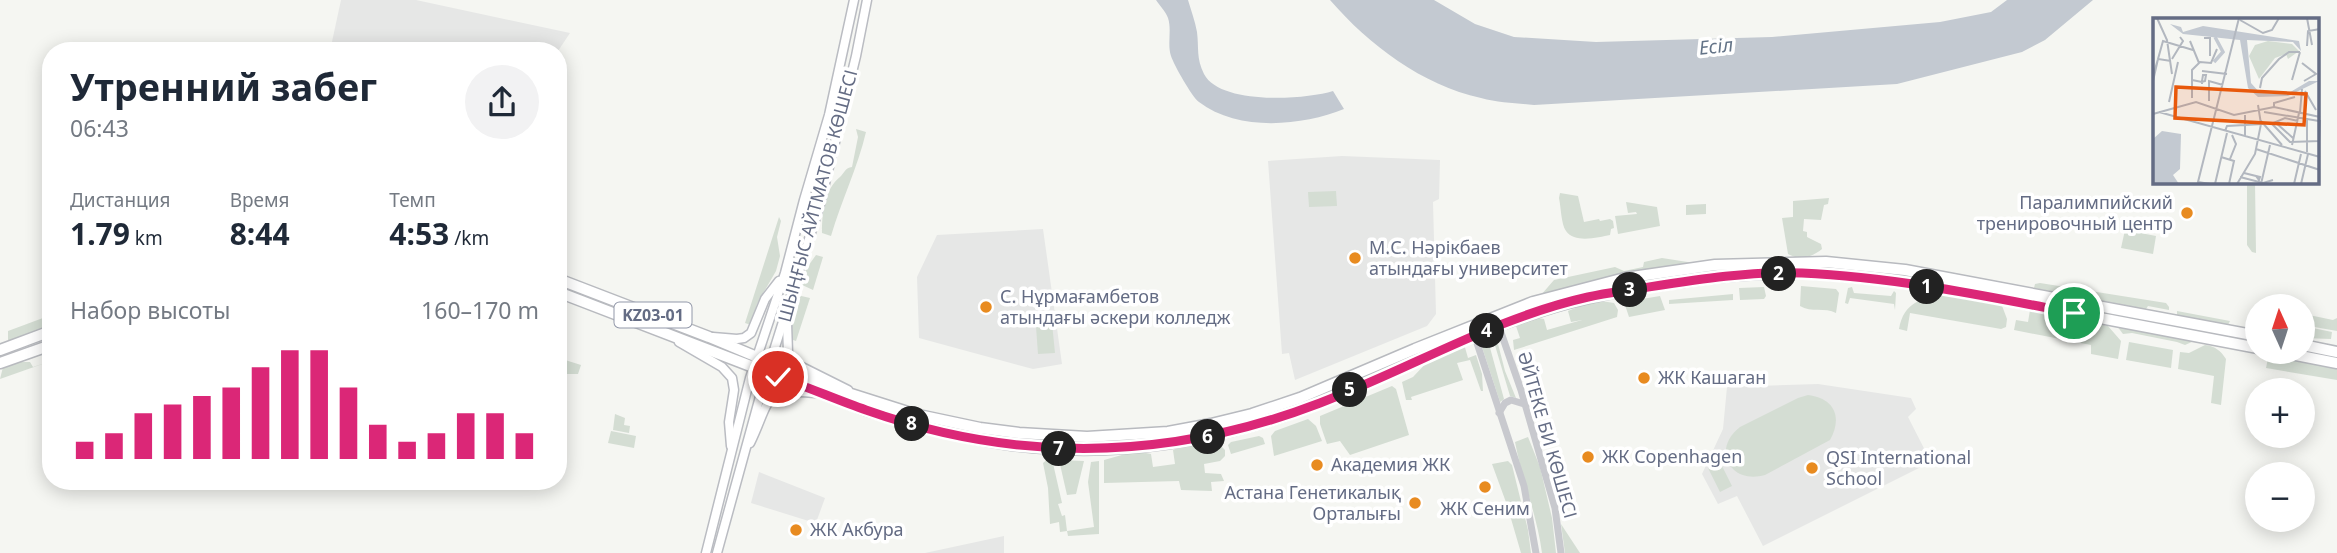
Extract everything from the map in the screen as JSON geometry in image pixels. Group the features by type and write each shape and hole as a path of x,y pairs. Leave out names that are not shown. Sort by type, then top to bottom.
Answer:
{"main road":[{"name":"ШЫҢҒЫС АЙТМАТОВ КӨШЕСІ","path":"706,553 755,363 785,273 829,115 854,0"},
{"name":"ШЫҢҒЫС АЙТМАТОВ КӨШЕСІ","path":"717,553 740,464 820,204 867,0"},
{"name":"KZ03-01","path":"567,296 671,336 914,414 980,428 1087,437 1168,432 1211,425 1252,414 1497,322 1533,302 1584,287 1666,271 1735,263 1826,262 1880,267 2245,345"},
{"path":"709,337 737,339 751,333 765,299 785,273"},
{"name":"KZ03-01","path":"567,282 709,337 755,363"},
{"name":"KZ03-01","path":"2014,295 2245,333"},
{"path":"789,305 785,330 788,353 798,365 857,394"},
{"name":"KZ03-01","path":"769,368 865,410 911,424 1006,444 1056,449 1138,447 1195,439 1257,424 1321,403 1474,331"},
{"path":"0,350 42,334"},
{"path":"671,336 722,367 732,377 734,390 729,422 731,452"},
{"path":"2315,347 2337,352"},
{"path":"0,363 42,348"},
{"path":"2315,359 2337,363"},
{"path":"740,464 765,410 777,393 794,391 827,394"}],"street":[{"name":"ӘЙТЕКЕ БИ КӨШЕСІ","path":"1497,322 1555,508 1561,553"},
{"name":"ӘЙТЕКЕ БИ КӨШЕСІ","path":"1474,331 1524,486 1536,553"},
{"path":"1499,412 1505,403 1511,400 1524,404"}],"shaded area":[{"path":"341,0 416,0 570,33 564,42 332,42"},
{"path":"856,129 866,132 831,236 822,233 825,203 835,182 846,169 852,167 858,137"},
{"name":"М.С. Нәрікбаев атындағы университет","path":"1342,156 1440,160 1439,199 1433,202 1436,314 1427,326 1295,380 1289,353 1282,354 1268,161"},
{"path":"2241,184 2255,184 2256,253 2247,245 2247,185"},
{"path":"1336,191 1337,206 1309,207 1308,192"},
{"path":"1560,193 1578,196 1584,222 1599,219 1613,221 1614,228 1611,229 1610,235 1587,239 1570,235 1563,224"},
{"path":"1829,198 1828,204 1824,205 1821,220 1804,219 1803,231 1807,232 1807,237 1821,244 1822,249 1806,257 1788,254 1782,218 1793,217 1793,201"},
{"path":"1626,202 1657,207 1660,226 1618,234 1615,216 1637,214 1628,213"},
{"path":"1706,204 1706,214 1686,215 1686,205"},
{"path":"779,217 781,221 777,237 780,256 776,271 757,304 751,325 745,323"},
{"name":"С. Нұрмағамбетов атындағы әскери колледж","path":"1043,229 1062,364 1033,369 919,338 917,277 937,235"},
{"path":"2125,230 2156,236 2153,254 2121,248"},
{"path":"816,255 823,257 813,290 800,284"},
{"path":"1662,258 1694,263 1617,276 1541,295 1554,280 1615,267 1624,271 1643,267 1644,262"},
{"path":"2035,284 2166,303 2169,310 2148,306 2146,309 2034,288"},
{"path":"1801,286 1836,289 1839,293 1836,313 1800,306"},
{"path":"1764,287 1764,299 1740,300 1739,288"},
{"path":"1852,287 1854,293 1891,296 1894,291 1895,310 1894,304 1850,298 1848,304 1845,303 1848,288"},
{"path":"1733,294 1733,300 1669,304 1669,300"},
{"path":"797,295 810,298 796,341 790,339 789,318"},
{"path":"1946,295 2001,303 2007,319 2006,327 2001,329 1910,313 1907,331 1899,329 1909,307 1921,300"},
{"path":"1660,296 1665,310 1629,317 1624,302"},
{"path":"1595,300 1614,303 1618,310 1617,317 1514,350 1513,340 1520,338 1516,326 1538,318 1544,319 1547,330 1582,320 1571,322 1568,311"},
{"path":"2030,310 2050,313 2060,318 2059,328 2083,333 2086,321 2108,326 2121,341 2118,359 2091,354 2091,345 2014,330 2016,320 2028,322"},
{"path":"2177,311 2230,321 2228,325 2177,315"},
{"path":"1035,313 1051,313 1055,353 1038,354"},
{"path":"2315,316 2333,320 2337,318 2337,331 2315,327"},
{"path":"42,318 42,330 8,342 8,331"},
{"path":"2117,326 2194,341 2185,345 2132,333 2123,334"},
{"path":"2315,328 2332,332 2331,339 2315,338"},
{"path":"1497,340 1516,398 1510,396 1494,342"},
{"path":"2129,342 2173,350 2171,368 2126,360"},
{"path":"1464,344 1468,358 1476,355 1482,374 1483,391 1470,360 1457,363 1463,380 1406,400 1402,382 1413,377 1430,359"},
{"path":"1489,344 1504,399 1500,402 1482,347"},
{"path":"2205,345 2217,349 2226,359 2221,405 2211,403 2214,376 2178,369 2180,352 2189,353"},
{"path":"567,361 581,365 578,374 567,374"},
{"path":"30,362 33,367 42,364 0,379 3,367"},
{"path":"2315,363 2337,367 2337,380 2266,368 2267,364"},
{"name":"QSI International School","path":"1818,384 1911,398 1916,409 1908,417 1931,462 1763,546 1737,496 1718,504 1702,474 1723,429 1727,387"},
{"path":"1392,386 1396,389 1409,435 1350,455 1340,441 1327,444 1320,416"},
{"path":"1808,395 1824,400 1834,410 1836,424 1830,440 1765,475 1753,477 1734,470 1728,463 1726,454 1731,436 1740,427"},
{"path":"615,414 625,418 624,425 630,426 629,433 613,430"},
{"path":"1308,419 1316,426 1322,441 1274,456 1271,436 1275,431"},
{"path":"611,431 636,436 634,448 608,443"},
{"path":"1259,436 1265,444 1231,454 1228,445 1231,442"},
{"path":"1528,437 1540,467 1552,518 1556,553 1542,553 1518,456 1515,442"},
{"path":"1186,444 1221,446 1225,450 1225,456 1220,461 1204,464 1205,473 1221,474 1224,481 1211,482 1212,491 1181,490 1179,481 1104,483 1104,460 1136,451 1151,454 1153,467 1175,464 1173,450"},
{"path":"1049,458 1052,459 1062,503 1058,504 1062,516 1065,515 1067,531 1060,532 1059,522 1050,524 1048,488 1043,463"},
{"path":"1059,460 1084,461 1076,494 1067,495"},
{"path":"1099,461 1099,534 1068,536 1067,531 1094,527 1088,482 1091,462"},
{"path":"1508,461 1512,465 1531,553 1521,553 1492,464"},
{"path":"1720,462 1732,486 1720,492 1708,468"},
{"path":"759,472 825,498 815,523 751,503"},
{"path":"1561,524 1580,553 1565,553"},
{"path":"1004,536 1004,553 925,553"}],"water":[{"path":"1156,0 1188,0 1197,32 1200,63 1204,74 1213,84 1227,91 1264,98 1333,91 1344,109 1309,119 1270,123 1251,122 1215,112 1196,99 1176,66 1170,51 1168,18"},
{"name":"Есіл","path":"1330,0 1434,0 1475,24 1514,37 1596,42 1772,37 1940,22 1991,12 2007,0 2093,0 2045,40 2022,52 1897,84 1534,105 1481,98 1438,84 1379,47"}],"place":[{"name":"Паралимпийский тренировочный центр","path":"2187,213"},
{"name":"М.С. Нәрікбаев атындағы университет","path":"1355,258"},
{"name":"С. Нұрмағамбетов атындағы әскери колледж","path":"986,307"},
{"name":"ЖК Кашаган","path":"1644,378"},
{"name":"ЖК Copenhagen","path":"1588,457"},
{"name":"Академия ЖК","path":"1317,465"},
{"name":"QSI International School","path":"1812,468"},
{"name":"ЖК Сеним","path":"1485,487"},
{"name":"Астана Генетикалық Орталығы","path":"1415,503"},
{"name":"ЖК Акбура","path":"796,530"}],"route":[{"path":"778,377 865,410 976,439 1056,449 1138,447 1218,435 1321,403 1462,341 1541,311 1589,297 1683,281 1784,273 1828,275 1948,289 2074,313"}]}
